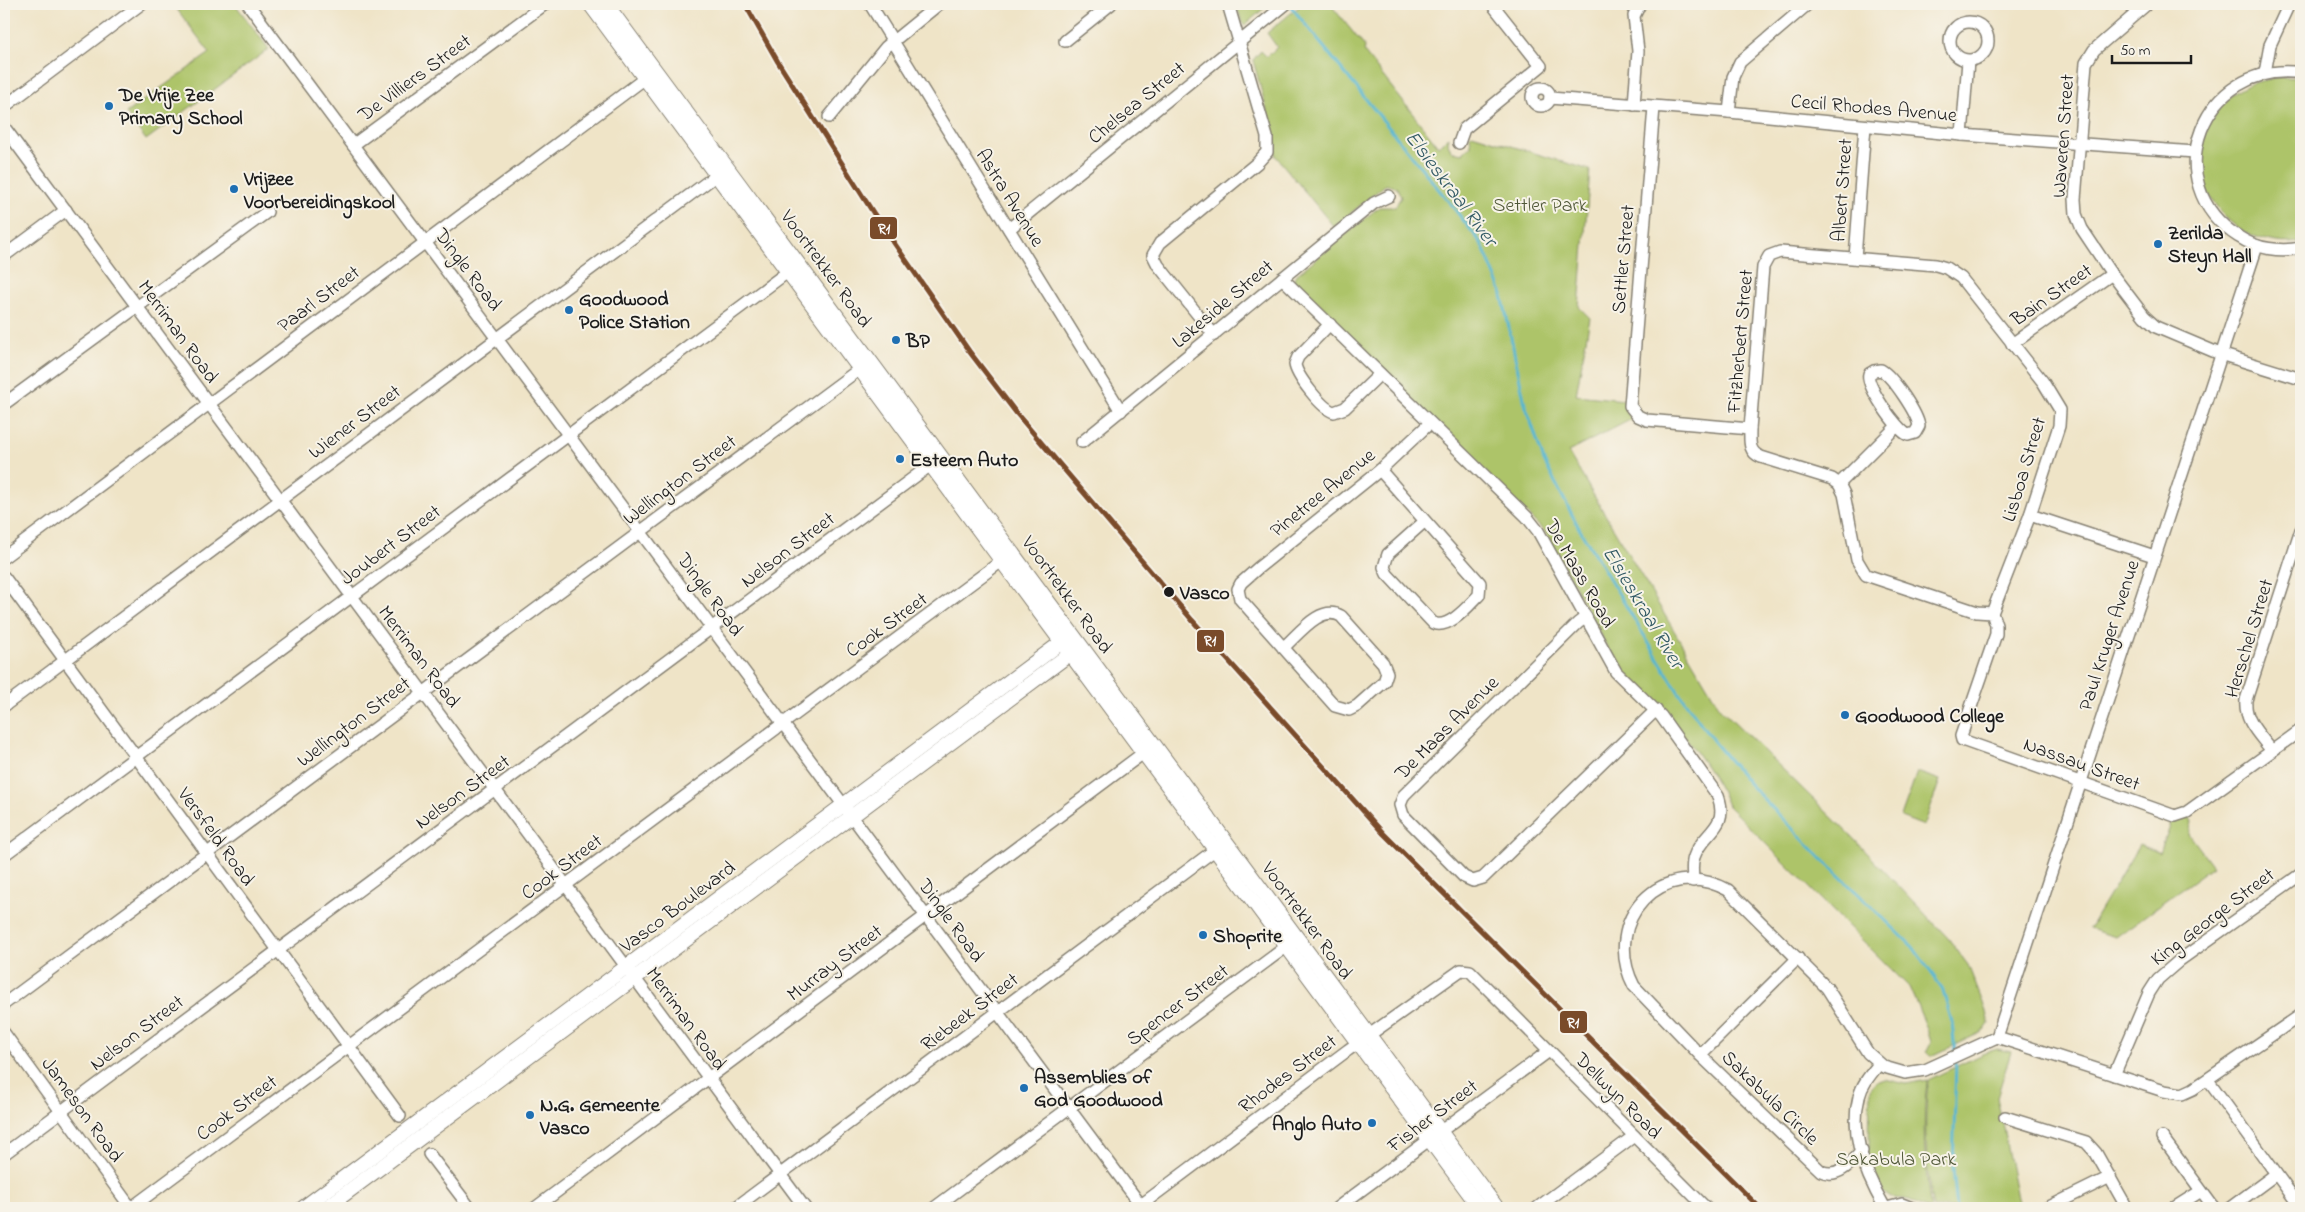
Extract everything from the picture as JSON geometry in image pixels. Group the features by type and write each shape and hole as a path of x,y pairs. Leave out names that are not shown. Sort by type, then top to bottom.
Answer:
{"main road":[{"name":"Voortrekker Road","path":"590,4 650,74 1435,1136 1497,1208"},
{"name":"Voortrekker Road","path":"606,4 650,74"},
{"name":"Vasco Boulevard","path":"326,1208 631,974 1072,644"},
{"name":"Vasco Boulevard","path":"303,1208 631,974"},
{"name":"Voortrekker Road","path":"1435,1136 1480,1208"}],"street":[{"path":"4,107 141,4"},
{"name":"Dingle Road","path":"248,4 641,531 1140,1207"},
{"name":"De Villiers Street","path":"353,146 545,4"},
{"name":"Astra Avenue","path":"870,4 1121,411"},
{"path":"829,118 886,47 939,4"},
{"path":"1065,41 1111,4"},
{"path":"1214,335 1158,265 1153,255 1160,243 1257,163 1267,152 1267,137 1228,4"},
{"name":"Chelsea Street","path":"1009,230 1286,4"},
{"path":"1459,143 1464,129 1541,66 1492,4"},
{"path":"1634,105 1638,50 1634,16 1640,4"},
{"path":"1729,112 1733,76 1740,62 1808,4"},
{"name":"Waveren Street","path":"2147,4 2094,50 2088,58 2074,204 2077,219 2112,274 2144,316 2156,327 2220,354 2301,379"},
{"path":"2265,73 2270,45 2288,4"},
{"path":"1962,135 1968,61"},
{"path":"2301,73 2265,73 2244,81 2217,101 2202,126 2196,152 2198,182 2210,210 2230,232 2257,246 2274,250 2301,248"},
{"name":"Paarl Street","path":"4,557 650,74"},
{"name":"Cecil Rhodes Avenue","path":"1550,98 1729,112 1962,135 2196,152"},
{"name":"Settler Street","path":"1654,107 1629,392 1630,406 1634,413 1647,420 1750,429"},
{"name":"Merriman Road","path":"4,126 496,789 565,886 708,1079 806,1208"},
{"name":"Albert Street","path":"1855,258 1865,126"},
{"name":"Wiener Street","path":"4,706 722,171"},
{"name":"Lakeside Street","path":"1082,442 1374,203 1389,196"},
{"path":"4,256 66,210"},
{"path":"4,404 267,212"},
{"name":"Paul Kruger Avenue","path":"1997,1037 2079,782 2257,246"},
{"name":"Fitzherbert Street","path":"1750,429 1765,261 1770,256 1780,252 1855,258"},
{"name":"Lisboa Street","path":"1855,258 1946,268 1961,278 2043,382 2060,410 2060,426 2030,515 1992,613 1996,625 1996,634 1961,736 1964,741"},
{"name":"Joubert Street","path":"4,855 793,268"},
{"name":"Bain Street","path":"2012,344 2112,274"},
{"name":"De Maas Road","path":"1282,278 1533,524 1549,548 1616,672 1656,710 1713,787 1720,802 1720,820 1693,860 1693,881"},
{"path":"1330,324 1298,357 1295,364 1298,375 1325,408 1334,412 1344,408 1380,374"},
{"name":"Wellington Street","path":"4,1004 865,365"},
{"path":"1881,370 1889,377 1915,415 1919,426 1915,432 1908,435 1897,426 1869,384 1868,377 1874,371 1881,370"},
{"name":"Pinetree Avenue","path":"1284,648 1240,599 1238,589 1241,583 1380,470 1430,423"},
{"path":"1839,484 1897,426"},
{"path":"1750,429 1751,448 1758,456 1832,479 1839,484 1844,494 1857,560 1864,572 1875,579 1977,612 1992,613"},
{"name":"Nelson Street","path":"4,1154 936,460"},
{"path":"1380,470 1474,574 1481,586 1479,595 1473,601 1442,625 1433,623 1387,574 1384,567 1388,554 1425,522"},
{"path":"2030,515 2154,556"},
{"name":"Herschel Street","path":"2272,751 2250,722 2245,708 2246,700 2301,530"},
{"name":"Cook Street","path":"131,1208 1008,557"},
{"name":"Versfeld Road","path":"4,577 400,1116"},
{"path":"1335,613 1341,616 1383,663 1386,668 1386,678 1358,706 1349,710 1340,709 1335,706 1284,648 1316,618 1323,614 1335,613"},
{"name":"De Maas Avenue","path":"1586,617 1404,795 1400,805 1403,815 1464,877 1473,881 1483,878 1656,710"},
{"path":"2272,751 2301,730"},
{"name":"Nassau Street","path":"1964,741 2171,815 2187,812 2272,751"},
{"name":"Murray Street","path":"535,1208 1149,749"},
{"name":"Riebeek Street","path":"735,1208 1220,846"},
{"name":"King George Street","path":"2114,1075 2149,993 2158,979 2180,960 2301,874"},
{"name":"Sakabula Circle","path":"1862,1151 1851,1164 1839,1172 1831,1174 1820,1171 1700,1055 1634,986 1627,972 1624,960 1626,929 1630,917 1647,896 1677,882 1693,881 1712,884 1728,890 1830,992 1862,1044 1879,1064"},
{"name":"Spencer Street","path":"934,1208 1292,942"},
{"name":"Sakabula Circle","path":"1700,1055 1798,958"},
{"name":"Rhodes Street","path":"1140,1207 1363,1039 1461,970"},
{"name":"Dellwyn Road","path":"1461,970 1470,972 1706,1208"},
{"path":"1912,1208 1902,1204 1886,1208 1872,1184 1862,1151 1857,1121 1859,1096 1867,1080 1879,1064 1906,1073 1930,1068 1997,1037 2174,1094 2182,1094 2208,1080 2301,1015"},
{"name":"Jameson Road","path":"4,1033 131,1208"},
{"name":"Fisher Street","path":"1337,1208 1549,1051"},
{"path":"2208,1080 2301,1208"},
{"path":"2005,1117 2086,1142 2096,1153 2127,1208"},
{"path":"1537,1208 1634,1136"},
{"path":"2162,1137 2214,1208"},
{"path":"429,1154 470,1208"},
{"path":"2230,1208 2276,1174"},
{"path":"2047,1208 2110,1177"},
{"path":"2174,1208 2201,1191"}],"green space":[{"path":"173,4 235,4 269,49 146,140 126,113 210,53"},
{"path":"1236,4 1269,4 1245,25 1242,23"},
{"name":"Settler Park","path":"1302,4 1330,4 1365,47 1364,52 1438,146 1449,137 1448,143 1451,151 1463,153 1471,146 1470,136 1472,134 1590,170 1579,307 1590,318 1576,395 1624,400 1626,412 1632,419 1568,452 1720,708 1851,836 1948,938 1968,965 1985,1008 1989,1024 1984,1031 1932,1056 1926,1052 1931,1042 1909,987 1728,806 1708,769 1676,724 1659,704 1630,679 1615,662 1546,533 1293,282 1295,276 1379,207 1395,207 1401,197 1397,188 1392,185 1385,185 1334,227 1275,155 1276,144 1253,60 1261,51 1267,57 1277,47 1267,33"},
{"path":"2279,77 2301,78 2301,242 2276,242 2254,236 2234,225 2218,209 2206,190 2201,168 2202,145 2211,121 2225,102 2246,86"},
{"path":"1917,772 1940,780 1924,826 1901,817"},
{"path":"2189,816 2192,822 2189,834 2213,866 2116,937 2089,929 2139,845 2160,853 2172,820"},
{"path":"1997,1049 2011,1052 1997,1097 2019,1208 1933,1208 1926,1144 1928,1080 1982,1054"},
{"name":"Sakabula Park","path":"1884,1079 1906,1084 1927,1080 1924,1144 1931,1208 1922,1207 1910,1200 1890,1197 1884,1194 1873,1176 1866,1149 1869,1147 1870,1089 1876,1082"}],"waterway":[{"name":"Elsieskraal River","path":"1289,4 1481,243 1501,290 1525,404 1544,461 1580,530 1679,693 1712,739 1748,783 1821,858 1913,947 1942,988 1952,1022 1955,1053"},
{"name":"Elsieskraal River","path":"1956,1060 1953,1169 1957,1208"}],"transit line":[{"name":"R1","path":"745,4 778,62 874,214 969,351 1017,414 1192,620 1384,834 1760,1208"}],"place":[{"name":"De Vrije Zee Primary School","path":"109,106"},
{"name":"Vrijzee Voorbereidingskool","path":"234,189"},
{"name":"Zerilda Steyn Hall","path":"2158,244"},
{"name":"Goodwood Police Station","path":"569,310"},
{"name":"BP","path":"896,340"},
{"name":"Esteem Auto","path":"900,459"},
{"name":"Vasco","path":"1169,592"},
{"name":"Goodwood College","path":"1845,715"},
{"name":"Shoprite","path":"1203,935"},
{"name":"Assemblies of God Goodwood","path":"1024,1088"},
{"name":"N.G. Gemeente Vasco","path":"530,1115"},
{"name":"Anglo Auto","path":"1372,1123"}]}
